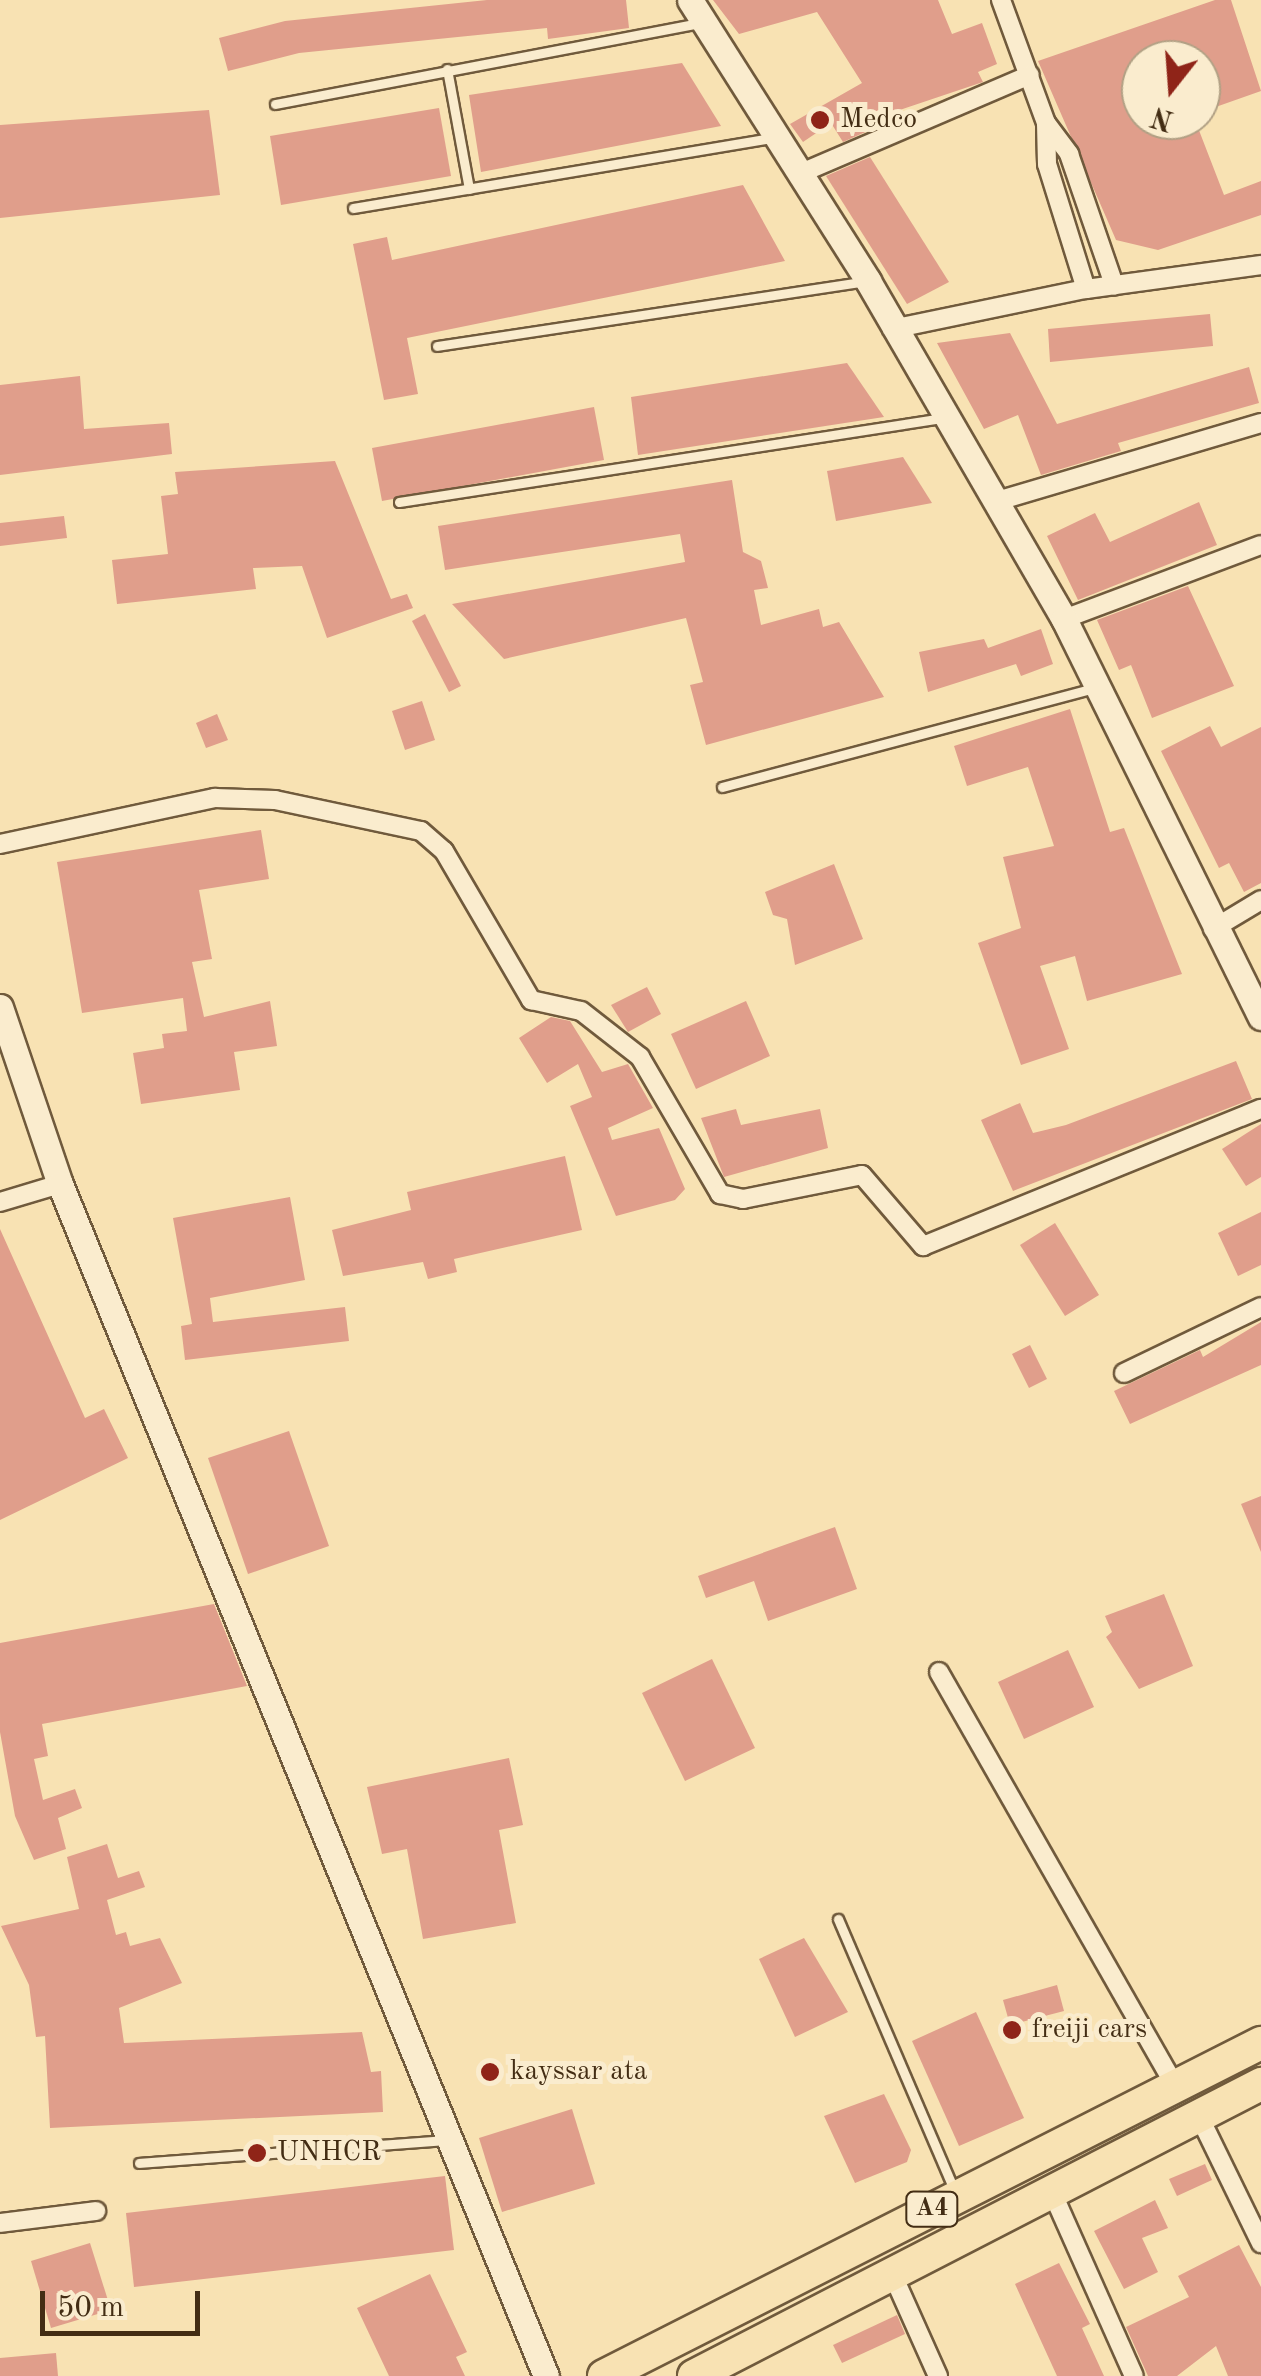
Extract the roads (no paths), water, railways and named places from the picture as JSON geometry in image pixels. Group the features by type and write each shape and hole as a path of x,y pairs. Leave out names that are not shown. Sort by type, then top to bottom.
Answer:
{"highway":[{"name":"A4","path":"604,2376 1261,2043"},
{"name":"A4","path":"694,2376 1261,2084"}],"street":[{"path":"1000,0 1046,123 1047,164 1086,289"},
{"path":"696,11 868,281 892,330 1064,619 1213,929 1261,1018"},
{"path":"799,174 1030,75"},
{"path":"1046,123 1069,154 1114,285"},
{"path":"892,330 1086,289 1261,265"},
{"path":"994,502 1261,423"},
{"path":"1064,619 1261,545"},
{"path":"0,844 215,798 275,800 421,831 444,851 531,1000 581,1010 640,1057 713,1188 744,1199 862,1175 923,1246 1261,1109"},
{"path":"1213,929 1261,900"},
{"path":"0,1007 60,1184 546,2376"},
{"path":"0,1202 60,1184"},
{"path":"1124,1373 1261,1307"},
{"path":"939,1672 1176,2088"},
{"path":"1198,2114 1261,2243"},
{"path":"1052,2192 1134,2376"},
{"path":"0,2223 96,2211"},
{"path":"891,2272 938,2376"}],"lane":[{"path":"275,104 696,11"},
{"path":"447,69 470,189"},
{"path":"353,208 774,137"},
{"path":"437,346 868,281"},
{"path":"399,502 944,418"},
{"path":"722,787 1097,688"},
{"path":"838,1919 956,2197"},
{"path":"139,2163 453,2140"}],"place":[{"name":"Medco","path":"820,120"},
{"name":"freiji cars","path":"1012,2030"},
{"name":"kayssar ata","path":"490,2072"},
{"name":"UNHCR","path":"257,2153"}]}
